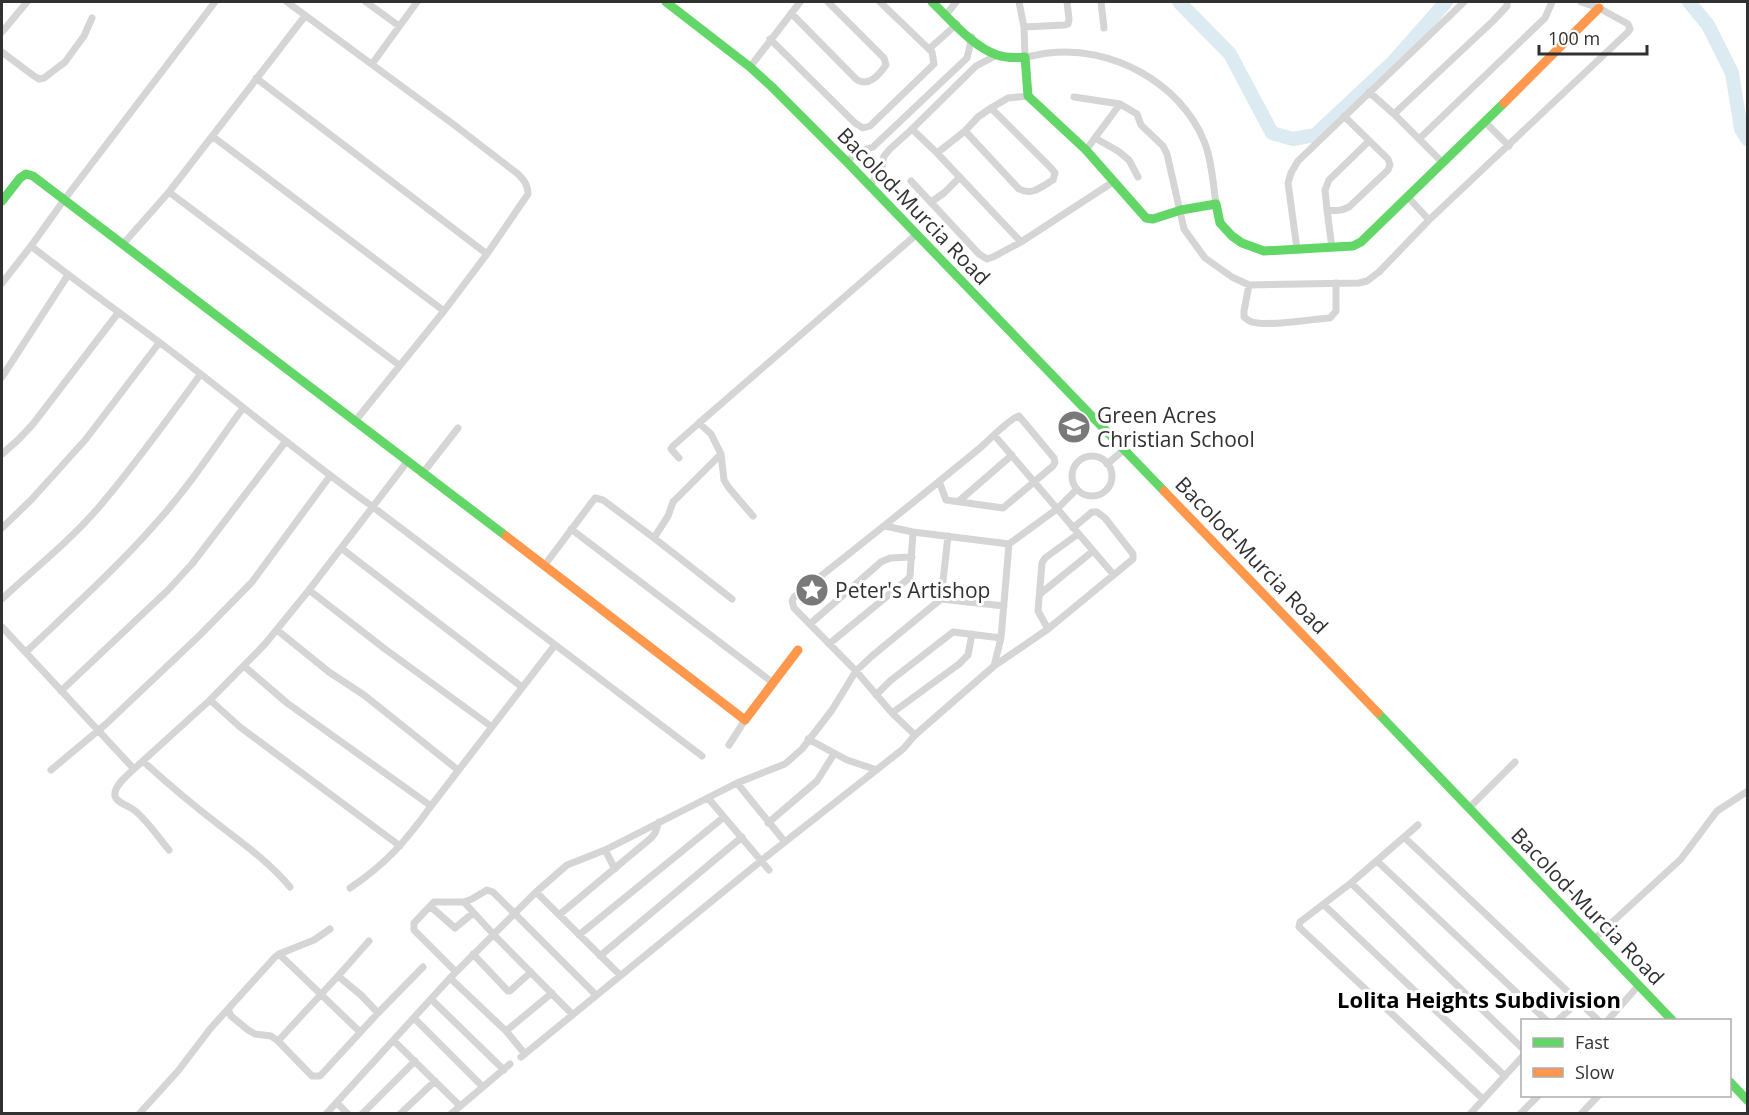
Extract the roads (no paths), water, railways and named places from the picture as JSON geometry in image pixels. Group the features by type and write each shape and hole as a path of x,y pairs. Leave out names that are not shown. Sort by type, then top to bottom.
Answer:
{"street":[{"path":"2,32 27,2"},
{"path":"2,283 215,2"},
{"path":"287,2 472,138 525,181 527,186 528,194 487,254 356,420"},
{"path":"366,2 399,26"},
{"path":"372,64 417,2"},
{"name":"Bacolod-Murcia Road","path":"666,2 750,67 870,185 1671,1019"},
{"path":"750,67 800,2"},
{"path":"791,13 861,83 875,78 886,65 884,58 828,2"},
{"path":"770,39 855,123 862,128 870,126 934,64 934,55 929,49 880,2"},
{"path":"932,2 972,37 997,55 1013,58 1049,52 1103,57 1124,64 1154,80 1176,99 1194,121 1205,143 1220,223 1242,243 1264,251 1332,248 1353,246 1361,242 1599,8"},
{"path":"946,15 956,2"},
{"path":"1019,2 1024,27 1028,96 1086,150 1148,219 1180,210 1216,204"},
{"path":"1024,27 1065,26 1069,19 1067,2"},
{"path":"1101,2 1104,28"},
{"path":"1297,249 1288,183 1298,161 1464,2"},
{"path":"1394,114 1493,21 1507,6 1507,2"},
{"path":"1419,139 1545,18 1552,2"},
{"path":"1074,97 1120,104 1137,114 1141,125 1167,154 1184,229 1205,258 1232,277 1249,285 1359,283 1367,281 1379,272 1429,220 1630,29 1628,24 1599,8 1581,2"},
{"path":"123,244 169,192 305,16"},
{"path":"2,52 34,76 39,79 44,78 65,62 78,46 92,18"},
{"path":"929,49 957,24"},
{"path":"847,162 857,152 873,147 967,58 972,37"},
{"path":"870,185 881,171 886,153 976,66 997,55"},
{"path":"967,58 976,66"},
{"path":"256,78 487,254"},
{"path":"931,93 940,101"},
{"path":"1369,93 1394,114 1442,162"},
{"path":"937,153 991,108 1008,98 1028,96"},
{"path":"1086,150 1120,104"},
{"path":"965,131 1019,189 1026,193 1033,192 1053,180 1055,173 1051,168 991,108"},
{"path":"1327,210 1336,211 1349,207 1388,171 1390,165 1388,159 1344,116"},
{"path":"1485,122 1509,146"},
{"path":"892,129 902,138"},
{"path":"912,129 1021,242"},
{"path":"212,136 444,311"},
{"path":"1095,138 1129,160 1138,177"},
{"path":"1332,248 1325,190 1329,180 1369,141"},
{"path":"2,201 20,178 26,174 33,176 356,420 422,474 745,720"},
{"path":"931,202 960,177"},
{"path":"911,182 979,254 987,259 1021,242 1113,182"},
{"path":"169,192 399,365"},
{"path":"1408,197 1429,220"},
{"path":"679,458 671,449 673,446 917,234"},
{"path":"31,246 159,342 330,476 702,756"},
{"path":"2,377 68,275"},
{"path":"1249,285 1244,317 1255,323 1275,323 1330,318 1335,315 1336,284"},
{"path":"2,454 33,424 118,313"},
{"path":"2,528 32,500 86,439 159,342"},
{"path":"2,599 59,549 99,508 200,375"},
{"path":"26,652 109,573 157,522 243,408"},
{"path":"915,735 891,713 856,671 792,605 794,597 885,526 939,481 995,436 1013,418 1017,416 1024,422 1054,458 1053,466 1003,508 946,500 939,481"},
{"path":"699,423 711,434 721,454 726,484 753,516"},
{"path":"422,474 458,428"},
{"path":"995,436 1113,574"},
{"path":"61,691 168,590 192,564 286,441"},
{"path":"1107,464 1125,449"},
{"path":"654,538 668,516 673,502 721,454"},
{"path":"960,501 1012,455"},
{"path":"1091,456 1100,458 1107,464 1111,471 1111,479 1103,493 1088,496 1077,489 1072,482 1072,472 1075,464 1082,458 1091,456"},
{"path":"169,850 136,811 115,796 116,790 134,769 210,700 277,630 407,462"},
{"path":"51,770 98,731 200,635 252,582 330,476"},
{"path":"885,526 913,532 1010,544 1057,508 1077,489"},
{"path":"544,566 593,499 598,497 732,599"},
{"path":"596,995 489,890 464,902 437,901 414,923 414,930 506,1031 523,1055 903,749 915,735 994,666 1048,629 1131,561 1134,557 1105,518 1097,512 1092,512 1076,531 1045,558 1041,568 1038,611 1048,629"},
{"path":"571,529 772,682"},
{"path":"830,644 908,579 913,532"},
{"path":"326,1113 453,975 536,892 570,863 605,850 737,783 784,764 802,749 832,710 856,671 941,599 948,536"},
{"path":"994,666 1001,638 1010,544"},
{"path":"341,548 522,687"},
{"path":"1040,594 1093,550"},
{"path":"810,624 881,562 890,558 912,557"},
{"path":"309,590 492,727"},
{"path":"941,599 1004,606"},
{"path":"2,627 134,769"},
{"path":"277,630 329,672 364,695 458,770"},
{"path":"876,695 890,681 953,632 1001,638"},
{"path":"891,713 959,664 968,655 972,634"},
{"path":"350,888 378,869 400,846 555,645"},
{"path":"729,745 772,682 798,650"},
{"path":"244,666 295,709 431,806"},
{"path":"210,700 240,726 400,846"},
{"path":"808,739 847,760 877,770"},
{"path":"768,823 817,781 834,754"},
{"path":"144,762 181,795 260,857 290,887"},
{"path":"1469,808 1515,762"},
{"path":"737,783 785,842"},
{"path":"1595,938 1681,859 1717,811 1748,791"},
{"path":"708,798 769,870"},
{"path":"579,935 724,817"},
{"path":"559,915 651,838 659,822"},
{"path":"1418,825 1351,883 1300,922 1300,928 1483,1099"},
{"path":"600,956 742,837"},
{"path":"1405,838 1597,1019"},
{"path":"605,850 615,869"},
{"path":"1377,861 1545,1019"},
{"path":"1351,883 1521,1047"},
{"path":"536,892 620,975"},
{"path":"464,902 572,1014"},
{"path":"1324,905 1505,1076"},
{"path":"430,906 455,928 473,913"},
{"path":"139,1113 170,1080 228,1009 279,954 314,940 330,929"},
{"path":"278,1041 369,941"},
{"path":"279,954 360,1032"},
{"path":"474,954 508,991 531,972"},
{"path":"228,1009 231,1016 248,1030 255,1034 271,1036 278,1041 312,1076 316,1077 327,1069 423,967"},
{"path":"338,976 378,1013"},
{"path":"1609,1019 1640,985"},
{"path":"506,1031 552,993"},
{"path":"431,999 507,1067 451,1113"},
{"path":"1559,1019 1579,1001"},
{"path":"414,1018 483,1087"},
{"path":"394,1041 460,1106"},
{"path":"1470,1113 1521,1058"},
{"path":"362,1113 415,1061"},
{"path":"400,1113 435,1081"},
{"path":"1731,1083 1748,1101"},
{"path":"1520,1113 1536,1097"},
{"path":"1581,1113 1596,1097"},
{"path":"337,1103 348,1113"}],"waterway":[{"path":"1179,2 1230,54 1272,133 1293,139 1315,135 1394,61 1446,2"},
{"path":"1689,2 1708,25 1732,73 1741,129 1748,140"}],"place":[{"name":"Green Acres Christian School","path":"1074,427"},
{"name":"Peter's Artishop","path":"812,590"}],"district":[{"name":"Lolita Heights Subdivision","path":"1479,999"}]}
